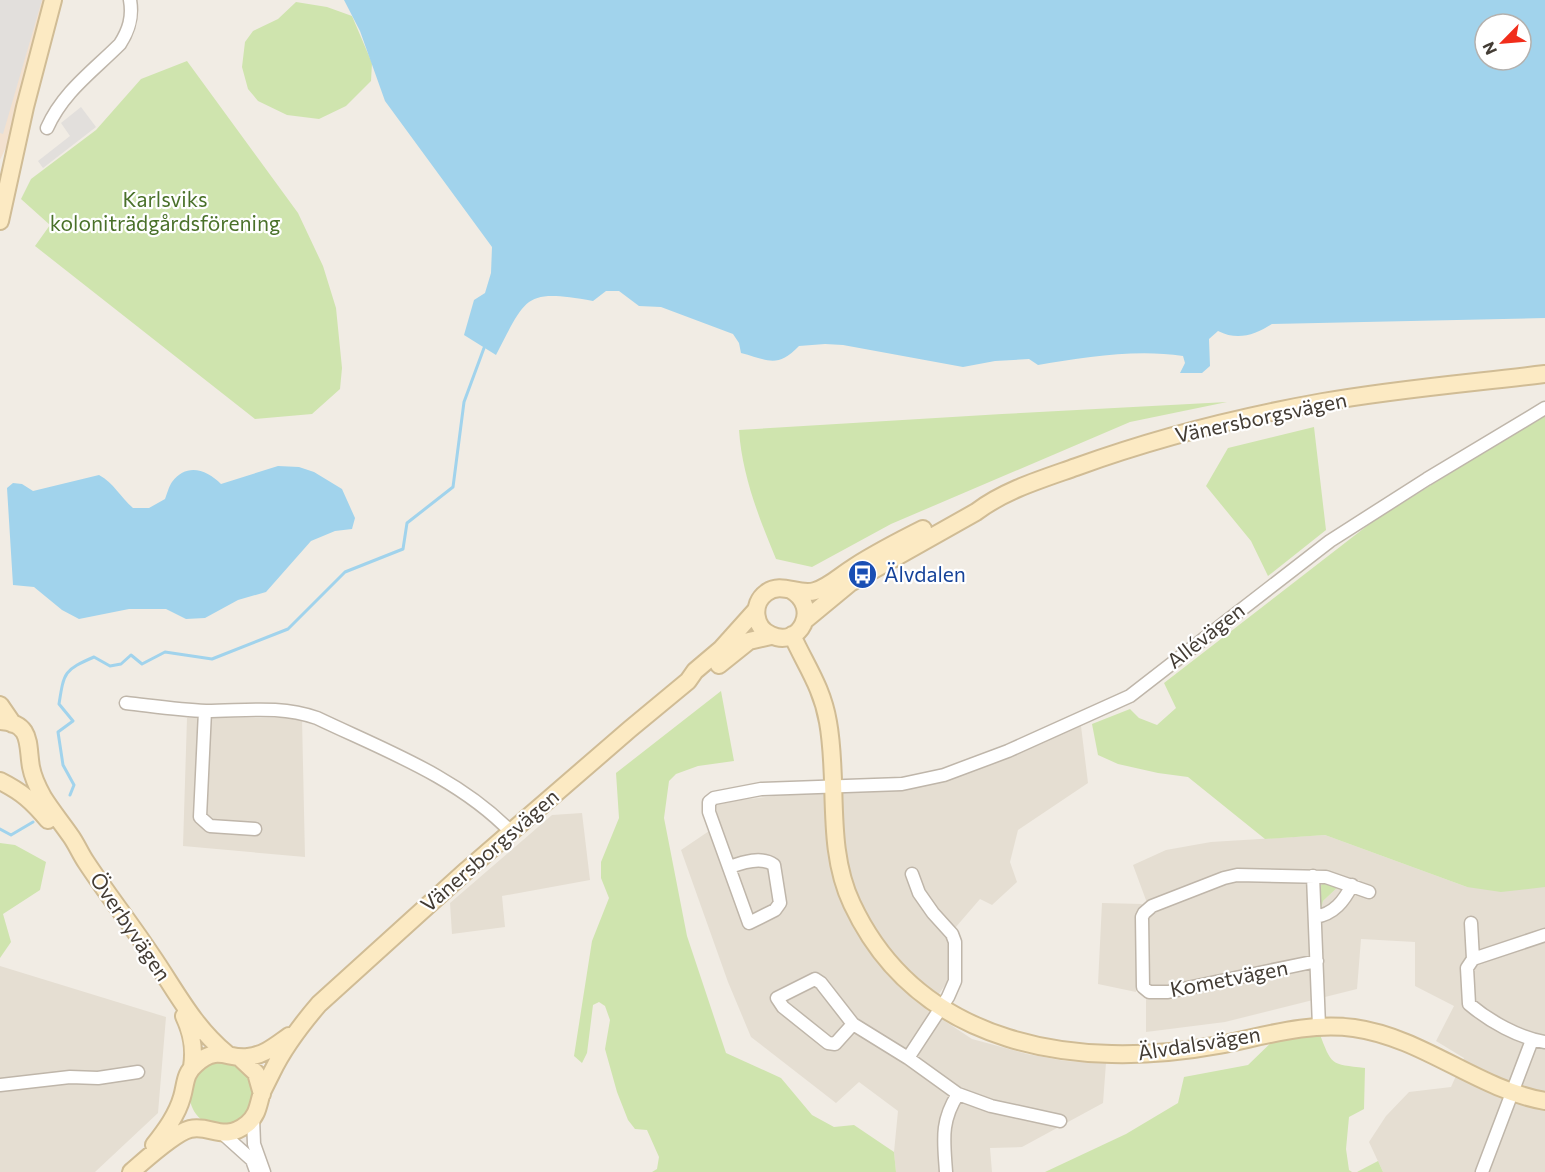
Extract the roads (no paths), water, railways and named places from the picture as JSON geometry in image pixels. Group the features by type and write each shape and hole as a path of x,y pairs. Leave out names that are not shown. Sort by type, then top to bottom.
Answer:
{"main road":[{"path":"0,221 4,177 53,0"},
{"name":"Vänersborgsvägen","path":"253,1118 272,1072 299,1028 319,1004 419,912 621,736 688,681 695,671 722,649 756,610 759,601 767,592 779,588 815,591 896,543 950,517 1035,481 1108,455 1236,420 1324,402 1545,374"},
{"name":"Vänersborgsvägen","path":"688,681 700,677 725,661 749,640 771,636 783,638 792,635 799,630 804,621 850,583 976,512 987,503"},
{"path":"791,590 799,595 804,603 806,612 804,621"},
{"path":"756,610 759,625 771,636"},
{"name":"Älvdalsvägen","path":"792,635 819,687 828,721 838,854 851,902 882,956 912,986 940,1008 974,1027 996,1035 1041,1047 1086,1053 1134,1055 1161,1053 1219,1045 1277,1031 1319,1026 1353,1028 1379,1033 1413,1045 1493,1086 1545,1101"},
{"name":"Överbyvägen","path":"0,705 7,722 27,736 30,744 32,771 40,791 85,861 204,1033 256,1073 262,1094"},
{"name":"Överbyvägen","path":"0,781 13,778 20,773 30,758"},
{"name":"Överbyvägen","path":"0,781 21,791 32,801 85,861"},
{"path":"154,958 176,978 210,1028 235,1046 252,1047 273,1038 319,1004"},
{"name":"Överbyvägen","path":"175,993 191,1031 194,1056 192,1067"},
{"name":"Vänersborgsvägen","path":"192,1067 206,1057 216,1054 260,1055 299,1028"},
{"path":"137,1167 174,1117 183,1096 185,1080 192,1067"},
{"path":"183,1096 188,1114 202,1127"},
{"path":"137,1167 175,1135 202,1127 222,1133 239,1129 253,1118"}],"street":[{"path":"47,128 67,94 120,44 132,16 130,0"},
{"name":"Allévägen","path":"730,867 709,812 709,802 714,798 761,789 902,784 944,775 1008,751 1130,696 1330,541 1545,408"},
{"path":"126,703 205,711 276,709 299,712 317,718 447,781 483,805 511,832"},
{"path":"205,711 200,817 210,826 255,829"},
{"path":"768,860 774,865 780,903 775,910 749,923 730,867 742,862 768,860"},
{"path":"908,1058 953,988 955,981 955,942 952,934 919,893 912,874"},
{"name":"Kometvägen","path":"1317,962 1168,992 1149,992 1143,987 1142,917 1147,909 1237,875 1326,877 1369,892"},
{"name":"Kometvägen","path":"1313,876 1319,1026"},
{"path":"1315,916 1323,916 1334,909 1346,898 1352,885"},
{"path":"1471,922 1473,959 1467,968 1469,1004 1480,1014 1532,1040 1545,1042"},
{"path":"1473,959 1545,935"},
{"path":"853,1024 835,1044 828,1043 783,1007 777,998 815,979 821,982 853,1024 908,1058 958,1094 991,1106 1060,1121"},
{"path":"1482,1172 1532,1040"},
{"path":"0,1085 70,1077 98,1078 138,1072"},
{"path":"945,1172 946,1115 958,1094"},
{"path":"253,1118 254,1144 259,1164 264,1172"},
{"path":"222,1133 252,1160 257,1172"}],"water":[{"path":"344,0 1545,0 1545,318 1272,324 1252,334 1239,336 1218,331 1209,339 1210,366 1202,373 1180,373 1185,363 1183,356 1147,353 1092,357 1038,365 1029,359 995,361 963,367 843,345 825,344 799,346 784,358 765,360 741,353 739,343 733,334 661,307 639,306 619,291 606,291 593,301 553,296 530,301 515,320 496,355 464,335 474,300 485,293 491,273 492,247 385,101 360,31"},
{"path":"278,466 299,467 314,472 342,489 355,518 352,529 335,531 311,541 266,592 238,600 205,618 186,619 166,609 129,609 79,619 62,610 34,587 13,585 7,488 13,483 22,484 33,491 99,475 109,482 133,508 149,508 165,499 172,482 190,470 210,475 221,484"}],"waterway":[{"path":"70,795 74,785 63,765 58,732 73,721 59,704 62,685 67,673 94,657 110,666 121,664 131,655 142,664 165,652 212,659 288,629 345,572 403,549 407,523 453,487 464,402 484,348"},
{"path":"0,829 11,835 33,822"}],"place":[{"name":"Älvdalen","path":"863,575"}],"park label":[{"name":"Karlsviks koloniträdgårdsförening","path":"165,212"}]}
